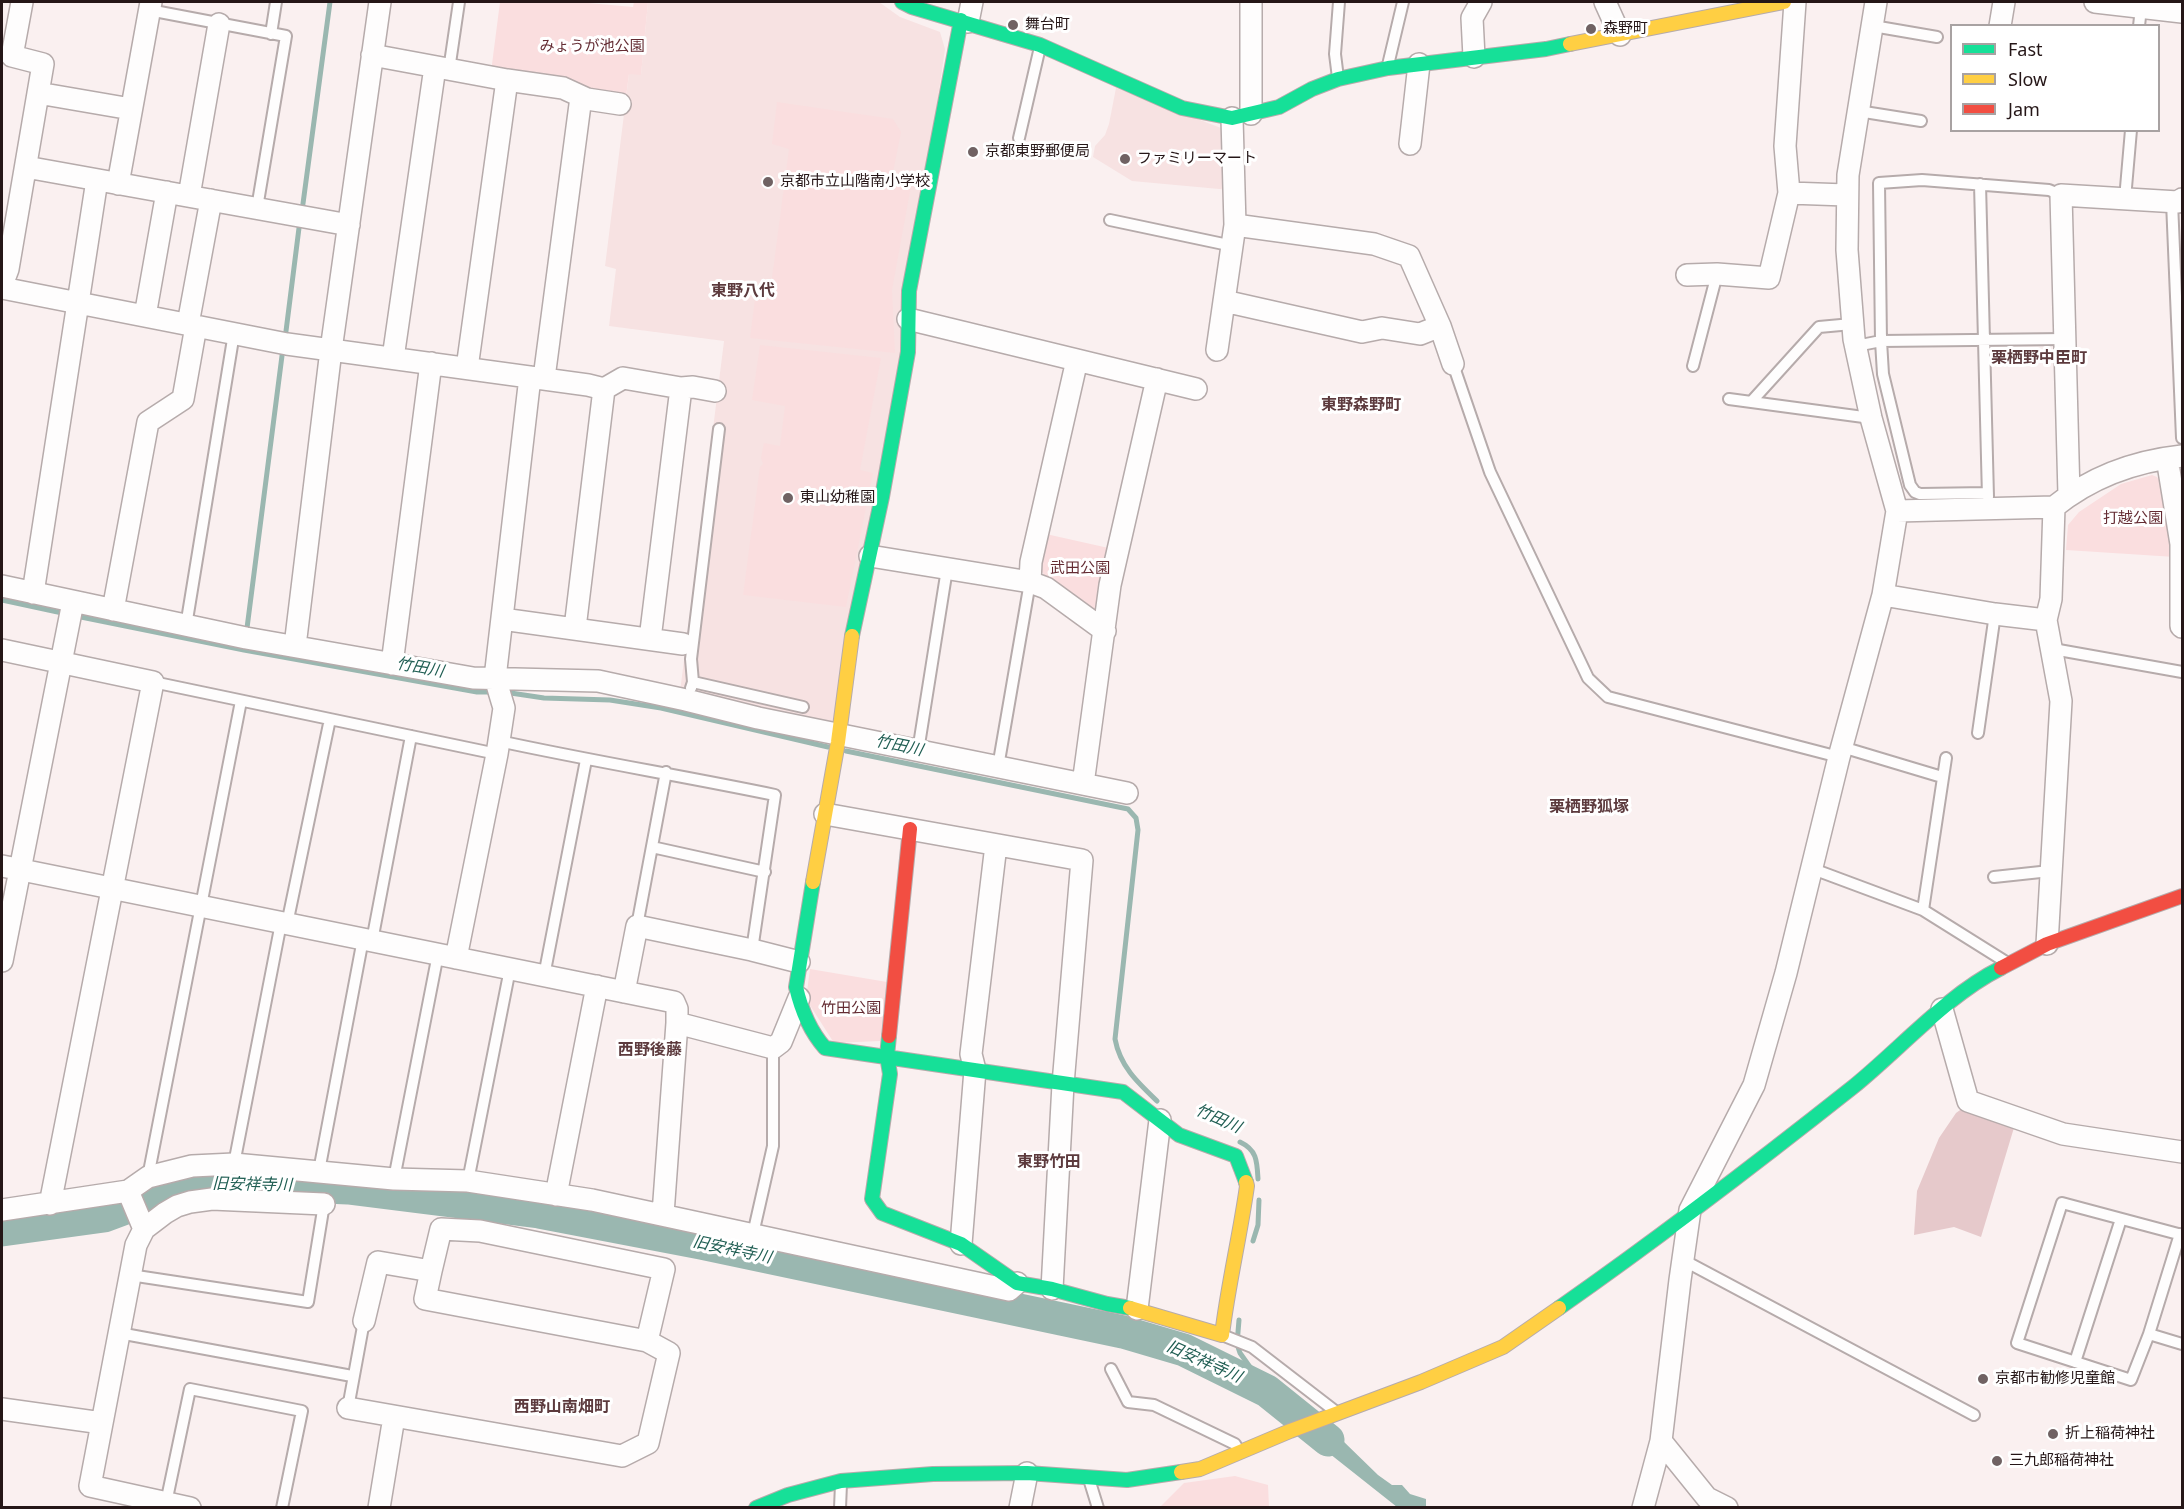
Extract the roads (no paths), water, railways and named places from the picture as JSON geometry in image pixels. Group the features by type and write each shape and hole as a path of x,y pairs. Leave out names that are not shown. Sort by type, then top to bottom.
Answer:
{"street":[{"path":"22,2 12,56 43,64 8,269 2,286 78,304 331,350 588,384 604,389 623,378 715,391"},
{"path":"295,646 331,350 380,2"},
{"path":"902,2 912,7 967,14 1182,108 1241,116 1279,107 1338,78 1388,68 1546,49 1620,35 1694,11 1784,2"},
{"path":"1217,350 1233,246 1251,2"},
{"path":"1474,57 1472,18 1481,2"},
{"path":"1605,2 1620,35"},
{"path":"1688,275 1717,274 1769,278 1789,193 1785,146 1795,2"},
{"path":"1643,1508 1661,1442 1690,1210 1754,1085 1813,869 1882,594 1897,511 1871,418 1856,346 1852,324 1847,250 1846,195 1876,2"},
{"path":"2000,24 2004,2"},
{"path":"2095,2 2151,11 2182,12"},
{"path":"33,593 78,304 107,182 131,109 150,6"},
{"path":"910,829 887,1056 890,1074 872,1199 882,1213 961,1244 1017,1283 1137,1309 1226,1336 1227,1293 1240,1237 1247,1186 1236,1156 1179,1135 1124,1092 887,1056 825,1048 815,1037 796,987 839,738 852,638 870,556 908,352 909,291 967,14"},
{"path":"189,196 219,24"},
{"path":"372,55 563,88 587,99 620,104"},
{"path":"1410,144 1419,64"},
{"path":"393,358 442,68"},
{"path":"467,368 507,80"},
{"path":"38,93 131,109"},
{"path":"447,956 498,748 502,620 581,97"},
{"path":"26,167 349,225"},
{"path":"145,316 166,192"},
{"path":"1789,193 1846,195"},
{"path":"2047,944 2061,701 2046,620 2051,599 2062,501 2065,339 2061,195 2177,200"},
{"path":"112,610 147,422 183,399 211,200"},
{"path":"1234,225 1374,244 1409,256 1440,326 1453,364"},
{"path":"1224,301 1362,332 1382,328 1420,334 1440,326"},
{"path":"908,320 1196,389"},
{"path":"1030,582 1031,562 1077,360"},
{"path":"392,664 431,363"},
{"path":"1083,784 1110,585 1157,380"},
{"path":"650,639 681,388"},
{"path":"575,628 604,389"},
{"path":"1897,511 1988,501 2062,501 2113,472 2152,459 2175,457 2181,544 2182,627"},
{"path":"870,556 1030,582 1046,588 1105,631"},
{"path":"2,586 33,593 72,610 112,610 186,626 473,678 499,692 598,681 690,691 758,718 839,738 998,766 1127,793"},
{"path":"1882,594 1995,614 2046,620"},
{"path":"2,961 11,868 72,610"},
{"path":"502,620 683,644"},
{"path":"2,650 153,682 50,1204"},
{"path":"825,814 1082,860 1064,1084 1052,1289"},
{"path":"961,1244 975,1070 971,1054 996,845"},
{"path":"11,868 674,1002 677,1009 677,1023 663,1214"},
{"path":"756,1508 788,1501 841,1481 933,1474 1027,1473 1127,1480 1200,1469 1290,1431 1421,1382 1503,1347 1659,1236 1854,1086 1942,1009 1988,974 2047,944 2182,897"},
{"path":"624,992 637,926 799,962"},
{"path":"556,1195 597,987"},
{"path":"677,1023 773,1048 782,1042 799,998"},
{"path":"1942,1009 1968,1101 2063,1134 2182,1152"},
{"path":"1137,1309 1160,1120"},
{"path":"2,1209 129,1193 148,1177 192,1166 234,1164 394,1179 468,1181 663,1214 1009,1290 1017,1283"},
{"path":"129,1193 142,1222 90,1486 190,1508"},
{"path":"142,1222 177,1206 212,1199 324,1204"},
{"path":"348,1408 621,1456 648,1443 669,1353 647,1341 426,1299 441,1229 480,1231 664,1269 647,1341"},
{"path":"364,1321 378,1262 431,1271"},
{"path":"2,1409 102,1423"},
{"path":"379,1508 394,1417"},
{"path":"1661,1442 1707,1498 1727,1508"},
{"path":"1020,1508 1027,1473"}],"lane":[{"path":"271,34 276,2"},
{"path":"442,68 459,2"},
{"path":"1338,78 1335,54 1339,2"},
{"path":"1388,68 1403,2"},
{"path":"150,6 219,24 286,36 256,208"},
{"path":"1873,26 1937,37"},
{"path":"1019,138 1040,45"},
{"path":"1858,111 1921,121"},
{"path":"2126,199 2131,132"},
{"path":"1980,184 1988,501 1920,494 1915,492 1910,485 1883,374 1879,183 1922,180 1980,184 2049,190 2061,195"},
{"path":"2177,200 2182,438"},
{"path":"1110,220 1233,246"},
{"path":"1693,366 1717,274"},
{"path":"1751,402 1819,327 1852,324"},
{"path":"186,626 234,333"},
{"path":"1856,346 1881,341 2065,339"},
{"path":"1453,364 1490,472 1588,678 1608,697 1942,777"},
{"path":"1729,399 1871,418"},
{"path":"719,429 691,659 690,691 803,706"},
{"path":"918,752 947,569"},
{"path":"998,766 1030,582"},
{"path":"1978,733 1995,614"},
{"path":"2053,649 2182,672"},
{"path":"153,682 411,736 666,772 775,795 752,950"},
{"path":"148,1177 241,701"},
{"path":"234,1164 284,923 330,719"},
{"path":"319,1171 411,736"},
{"path":"1923,910 1946,758"},
{"path":"544,976 586,760"},
{"path":"637,926 666,772"},
{"path":"652,847 765,872"},
{"path":"1813,869 1923,910 2007,963"},
{"path":"1994,877 2050,871"},
{"path":"394,1179 447,956"},
{"path":"468,1181 510,969"},
{"path":"753,1234 773,1146 773,1048"},
{"path":"2062,1203 2121,1219 2181,1235 2149,1334 2131,1380 2017,1343 2062,1203"},
{"path":"130,1275 308,1302 324,1204"},
{"path":"2075,1362 2121,1219"},
{"path":"1683,1260 1974,1415"},
{"path":"348,1408 352,1376 364,1321"},
{"path":"119,1333 352,1376"},
{"path":"2149,1334 2182,1344"},
{"path":"1226,1336 1252,1347 1338,1413"},
{"path":"1110,1370 1128,1402 1154,1406 1172,1413 1236,1444 1240,1452"},
{"path":"166,1503 190,1389 302,1411 282,1508"},
{"path":"1089,1477 1098,1508"},
{"path":"840,1508 841,1481"}],"waterway":[{"path":"302,211 330,2"},
{"path":"285,339 300,220"},
{"path":"247,628 283,348"},
{"name":"竹田川","path":"2,600 67,614"},
{"name":"竹田川","path":"76,616 244,650 477,692 495,692"},
{"name":"竹田川","path":"504,692 544,698 610,700 661,708 828,747"},
{"name":"竹田川","path":"846,751 1128,809 1136,818 1138,830 1115,1039 1125,1065 1157,1101"},
{"name":"竹田川","path":"1240,1142 1253,1152 1258,1179"},
{"name":"旧安祥寺川","path":"2,1230 104,1216 147,1200 163,1191 212,1182 348,1188 539,1212 701,1243 1123,1332 1184,1350 1267,1391 1328,1440"},
{"name":"竹田川","path":"1253,1241 1258,1225 1259,1200"},
{"name":"竹田川","path":"1239,1320 1237,1344 1240,1353 1267,1391"}],"place":[{"name":"舞台町","path":"1013,25"},
{"name":"森野町","path":"1591,29"},
{"name":"京都東野郵便局","path":"973,152"},
{"name":"ファミリーマート","path":"1125,159"},
{"name":"京都市立山階南小学校","path":"768,182"},
{"name":"東山幼稚園","path":"788,498"},
{"name":"京都市勧修児童館","path":"1983,1379"},
{"name":"折上稲荷神社","path":"2053,1434"},
{"name":"三九郎稲荷神社","path":"1997,1461"}],"district":[{"name":"東野八代","path":"743,291"},
{"name":"栗栖野中臣町","path":"2039,358"},
{"name":"東野森野町","path":"1361,405"},
{"name":"栗栖野狐塚","path":"1589,807"},
{"name":"西野後藤","path":"650,1050"},
{"name":"東野竹田","path":"1049,1162"},
{"name":"西野山南畑町","path":"562,1407"}],"park label":[{"name":"みょうが池公園","path":"592,47"},
{"name":"打越公園","path":"2133,519"},
{"name":"武田公園","path":"1080,569"},
{"name":"竹田公園","path":"851,1009"}]}
